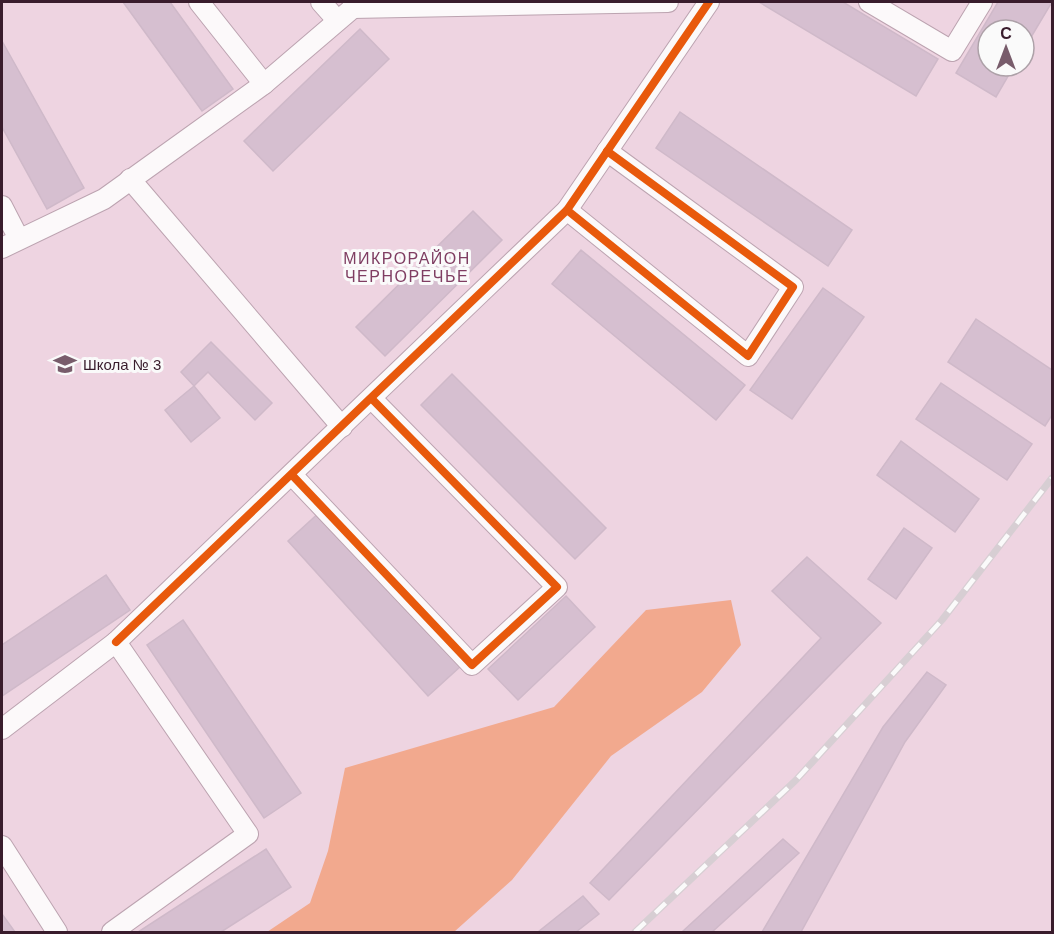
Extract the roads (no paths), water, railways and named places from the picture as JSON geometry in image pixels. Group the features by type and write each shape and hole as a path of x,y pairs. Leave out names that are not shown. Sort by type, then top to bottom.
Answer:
{"street":[{"path":"199,2 264,84"},
{"path":"321,2 350,10 668,2"},
{"path":"2,729 116,642 567,210 709,2"},
{"path":"869,2 952,51 982,2"},
{"path":"2,206 10,243 104,199 264,84 350,10"},
{"path":"567,210 748,356 793,286 607,151"},
{"path":"130,179 342,427"},
{"path":"292,475 472,666 557,586 372,399"},
{"path":"112,933 248,834 116,642"},
{"path":"2,846 57,933"}],"railway":[{"path":"635,932 796,780 942,620 1052,478"}],"place":[{"name":"Школа № 3","path":"65,364"}],"district":[{"name":"МИКРОРАЙОН ЧЕРНОРЕЧЬЕ","path":"407,267"}]}
